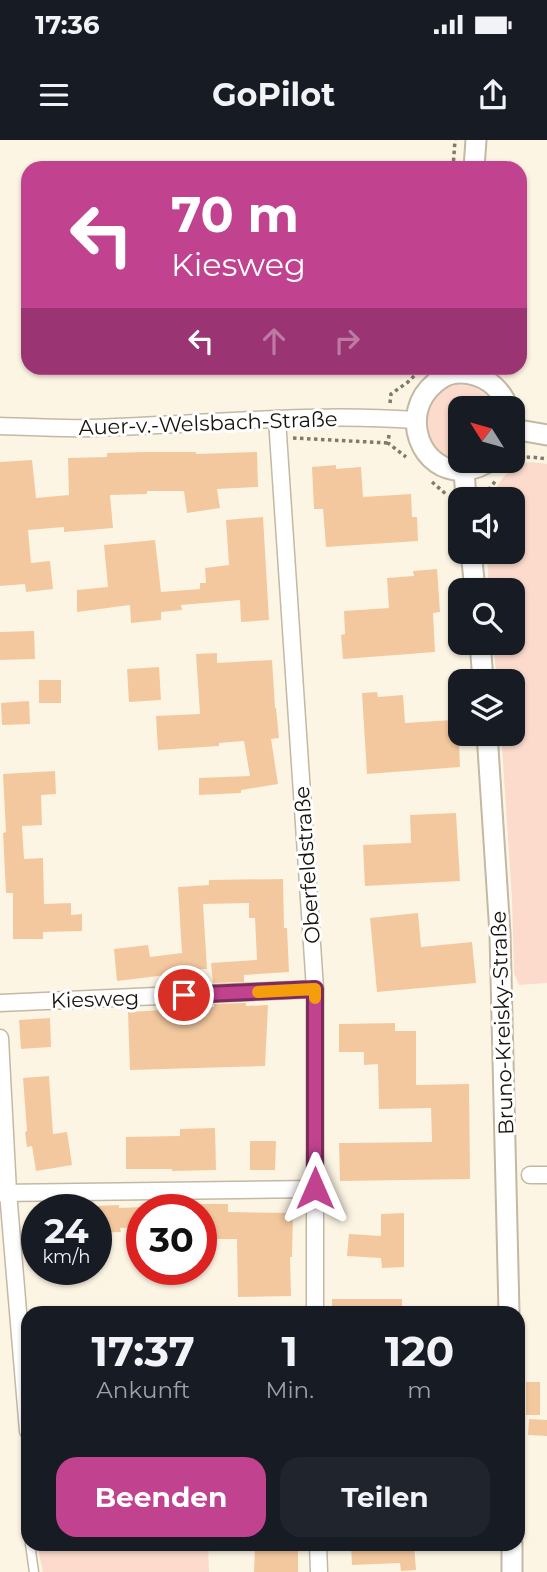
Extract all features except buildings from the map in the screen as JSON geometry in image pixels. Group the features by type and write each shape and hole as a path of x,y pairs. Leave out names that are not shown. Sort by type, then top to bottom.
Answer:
{"street":[{"path":"474,161 476,140"},
{"path":"445,375 425,394 417,408 415,420 418,437 426,452 448,468"},
{"path":"474,375 487,380 502,396"},
{"name":"Auer-v.-Welsbach-Straße","path":"0,426 88,428 277,419 415,420"},
{"name":"Oberfeldstraße","path":"277,419 315,989 315,1306"},
{"path":"525,431 547,435"},
{"name":"Bruno-Kreisky-Straße","path":"488,746 500,933 509,1306"},
{"name":"Kiesweg","path":"0,1003 315,989"},
{"path":"0,1038 4,1192 21,1361"},
{"path":"530,1175 547,1175"},
{"path":"4,1192 315,1188"},
{"path":"318,1551 319,1572"},
{"path":"512,1551 512,1572"}],"lane":[{"path":"31,1551 34,1572"}],"path":[{"path":"454,161 455,140"},
{"path":"391,400 391,394 415,375"},
{"path":"298,438 388,443"},
{"path":"525,457 547,459"}],"shaded area":[{"path":"455,384 479,390 487,396 448,396 448,455 434,447 425,424 426,412 441,391"},
{"path":"525,464 547,464 547,983 519,985 514,973 502,746 525,746 525,669 496,669 494,655 525,655 525,578 488,578 488,564 525,564 525,487 497,487 507,473 525,473"},
{"path":"39,1551 208,1551 209,1572 43,1572"}],"slow traffic":[{"path":"258,992 315,989 315,998"}],"route":[{"path":"184,995 315,989 315,1188"}]}
